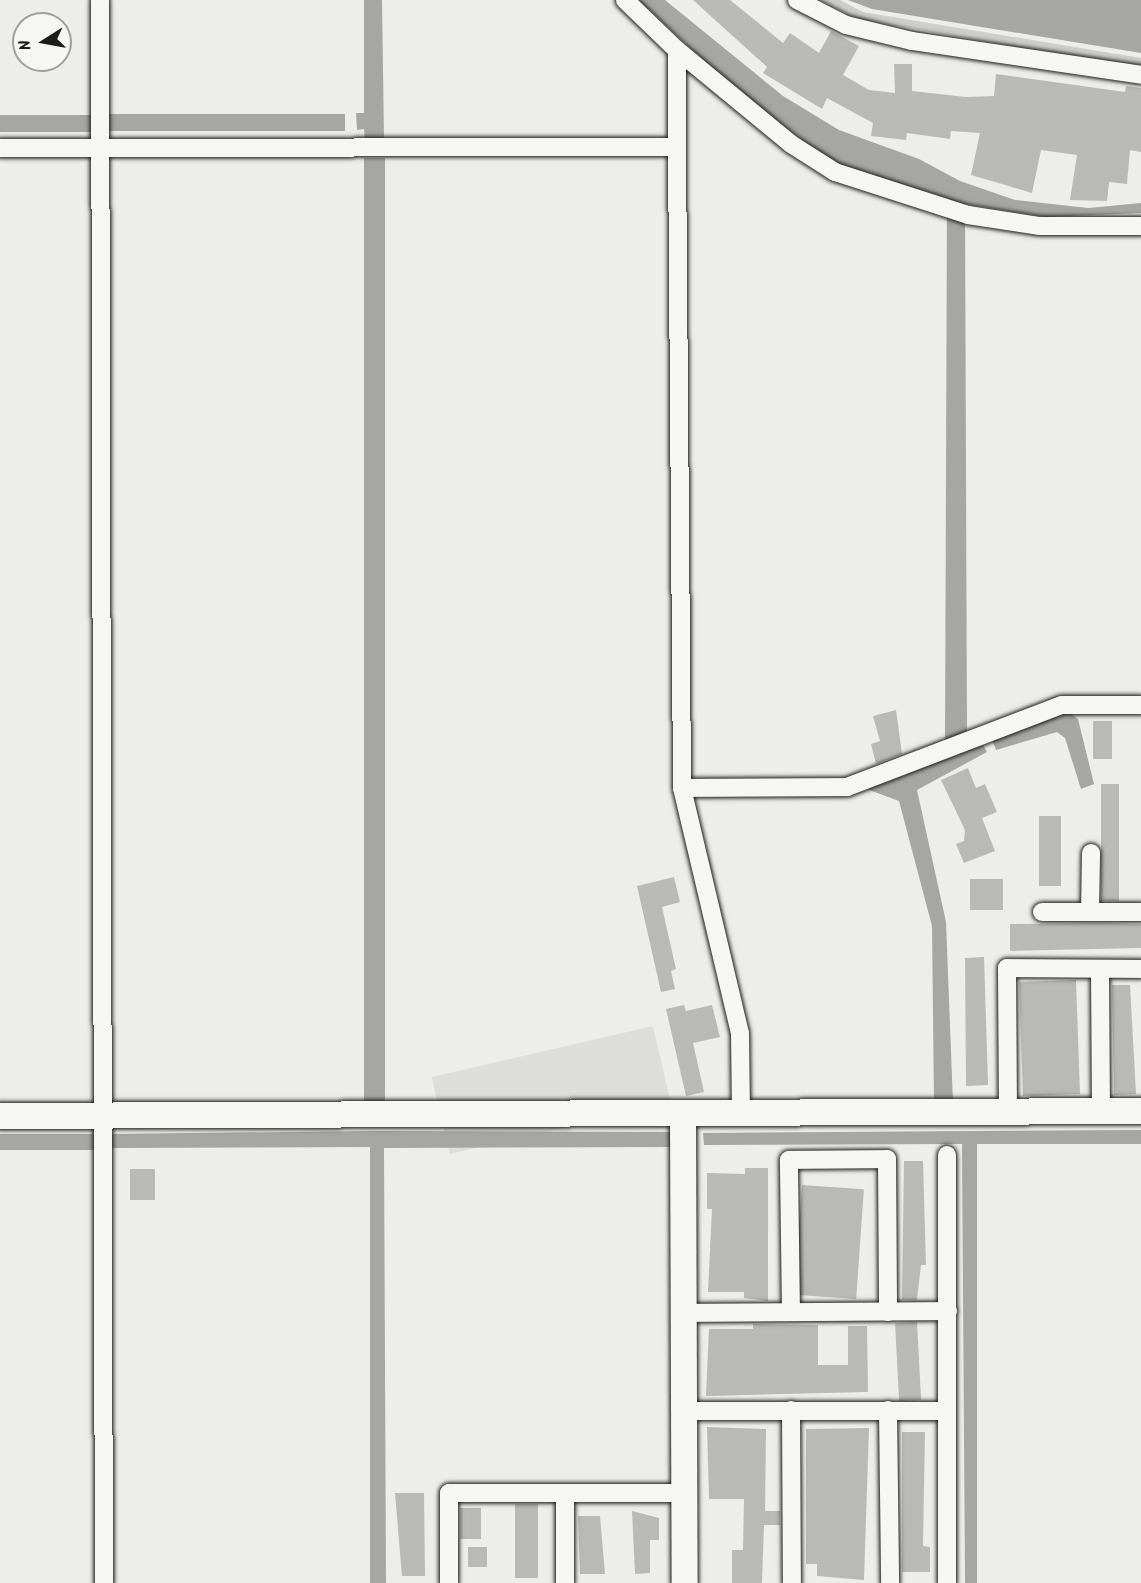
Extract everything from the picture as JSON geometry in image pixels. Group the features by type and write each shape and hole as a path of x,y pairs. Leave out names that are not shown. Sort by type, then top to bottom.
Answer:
{"street":[{"path":"100,0 104,1583"},
{"path":"625,0 677,50 791,144 835,172 968,215 1040,226 1141,226"},
{"path":"797,0 846,25 912,40 1141,75"},
{"path":"677,50 682,788 740,1033 741,1113"},
{"path":"0,148 677,147"},
{"path":"682,788 847,788 1062,705 1141,705"},
{"path":"1090,912 1091,853"},
{"path":"1042,912 1141,912"},
{"path":"1008,1112 1007,968 1141,969"},
{"path":"1100,969 1101,1111"},
{"path":"0,1116 1141,1111"},
{"path":"683,1114 685,1583"},
{"path":"947,1155 947,1583"},
{"path":"791,1312 789,1160 887,1160 888,1311"},
{"path":"683,1313 948,1311"},
{"path":"791,1410 792,1583"},
{"path":"888,1410 890,1583"},
{"path":"684,1411 947,1411"},
{"path":"449,1583 449,1493 684,1493"},
{"path":"565,1493 565,1583"}],"shaded area":[{"path":"364,0 382,0 384,138 365,139 364,129 357,130 356,113 364,113"},
{"path":"639,0 665,0 783,96 839,130 919,159 960,181 1015,200 1088,208 1141,203 1141,213 1046,217 965,204 967,736 982,743 987,752 917,790 946,922 953,1103 934,1103 932,926 899,801 864,788 945,745 947,198 844,167 812,147 732,87"},
{"path":"821,0 840,0 863,12 1141,58 1141,69 858,19"},
{"path":"848,0 1141,0 1141,53 872,9"},
{"path":"108,114 345,114 345,131 108,131"},
{"path":"0,115 93,115 93,132 0,132"},
{"path":"364,158 385,158 385,1104 364,1104"},
{"path":"1067,711 1078,719 1094,784 1081,789 1065,738 1057,732 996,750 992,739"},
{"path":"653,1026 671,1103 450,1154 432,1077"},
{"path":"1141,1130 1141,1144 977,1144 977,1583 965,1583 962,1144 704,1145 703,1133"},
{"path":"378,1131 672,1132 672,1147 384,1148 386,1583 370,1583 370,1147 109,1148 109,1134"},
{"path":"0,1134 95,1134 95,1150 0,1150"}],"building":[{"path":"693,0 730,0 783,43 790,33 819,53 831,31 859,46 843,75 869,90 895,93 894,64 912,64 912,91 966,97 994,96 996,74 1125,92 1126,86 1141,88 1141,152 1130,150 1127,184 1109,182 1107,201 1070,200 1077,155 1041,150 1032,193 971,175 980,133 951,131 950,139 907,133 906,140 871,136 873,123 827,98 822,109 763,73 767,67"},
{"path":"896,710 902,754 876,764 871,744 880,741 873,716"},
{"path":"1093,721 1112,721 1112,759 1093,759"},
{"path":"968,768 976,788 985,784 997,812 982,818 995,851 964,863 956,844 964,841 965,830 941,780"},
{"path":"1101,784 1119,784 1119,901 1101,901"},
{"path":"1039,816 1061,816 1061,886 1039,886"},
{"path":"674,877 680,902 662,907 676,969 671,971 675,989 661,992 637,886"},
{"path":"970,879 1003,879 1003,910 970,910"},
{"path":"1010,924 1141,924 1141,948 1010,951"},
{"path":"984,957 988,1085 966,1086 965,958"},
{"path":"1076,980 1080,1094 1023,1096 1019,982"},
{"path":"1112,985 1130,985 1136,1094 1114,1095"},
{"path":"684,1005 686,1011 712,1005 720,1037 693,1043 704,1092 686,1096 666,1009"},
{"path":"904,1161 923,1161 926,1265 921,1265 917,1300 902,1300"},
{"path":"745,1168 768,1168 768,1301 744,1298 744,1292 708,1292 712,1209 707,1209 707,1173 745,1174"},
{"path":"130,1169 155,1169 155,1200 130,1200"},
{"path":"802,1185 864,1189 856,1299 794,1295"},
{"path":"917,1322 921,1400 899,1401 895,1323"},
{"path":"753,1324 818,1325 818,1365 848,1365 848,1326 867,1326 868,1392 706,1396 709,1329 753,1329"},
{"path":"707,1427 766,1429 765,1511 780,1511 780,1525 764,1525 762,1583 732,1583 732,1550 743,1550 744,1499 709,1499"},
{"path":"869,1428 864,1580 817,1576 817,1564 806,1564 806,1429"},
{"path":"902,1432 925,1432 923,1546 930,1547 930,1572 902,1572"},
{"path":"395,1493 424,1493 425,1576 402,1576"},
{"path":"515,1504 538,1504 538,1578 515,1578"},
{"path":"460,1508 481,1508 481,1539 460,1539"},
{"path":"632,1511 659,1518 659,1540 650,1540 650,1573 635,1574"},
{"path":"578,1516 600,1516 605,1574 580,1574"},
{"path":"468,1547 487,1547 487,1567 468,1567"}]}
